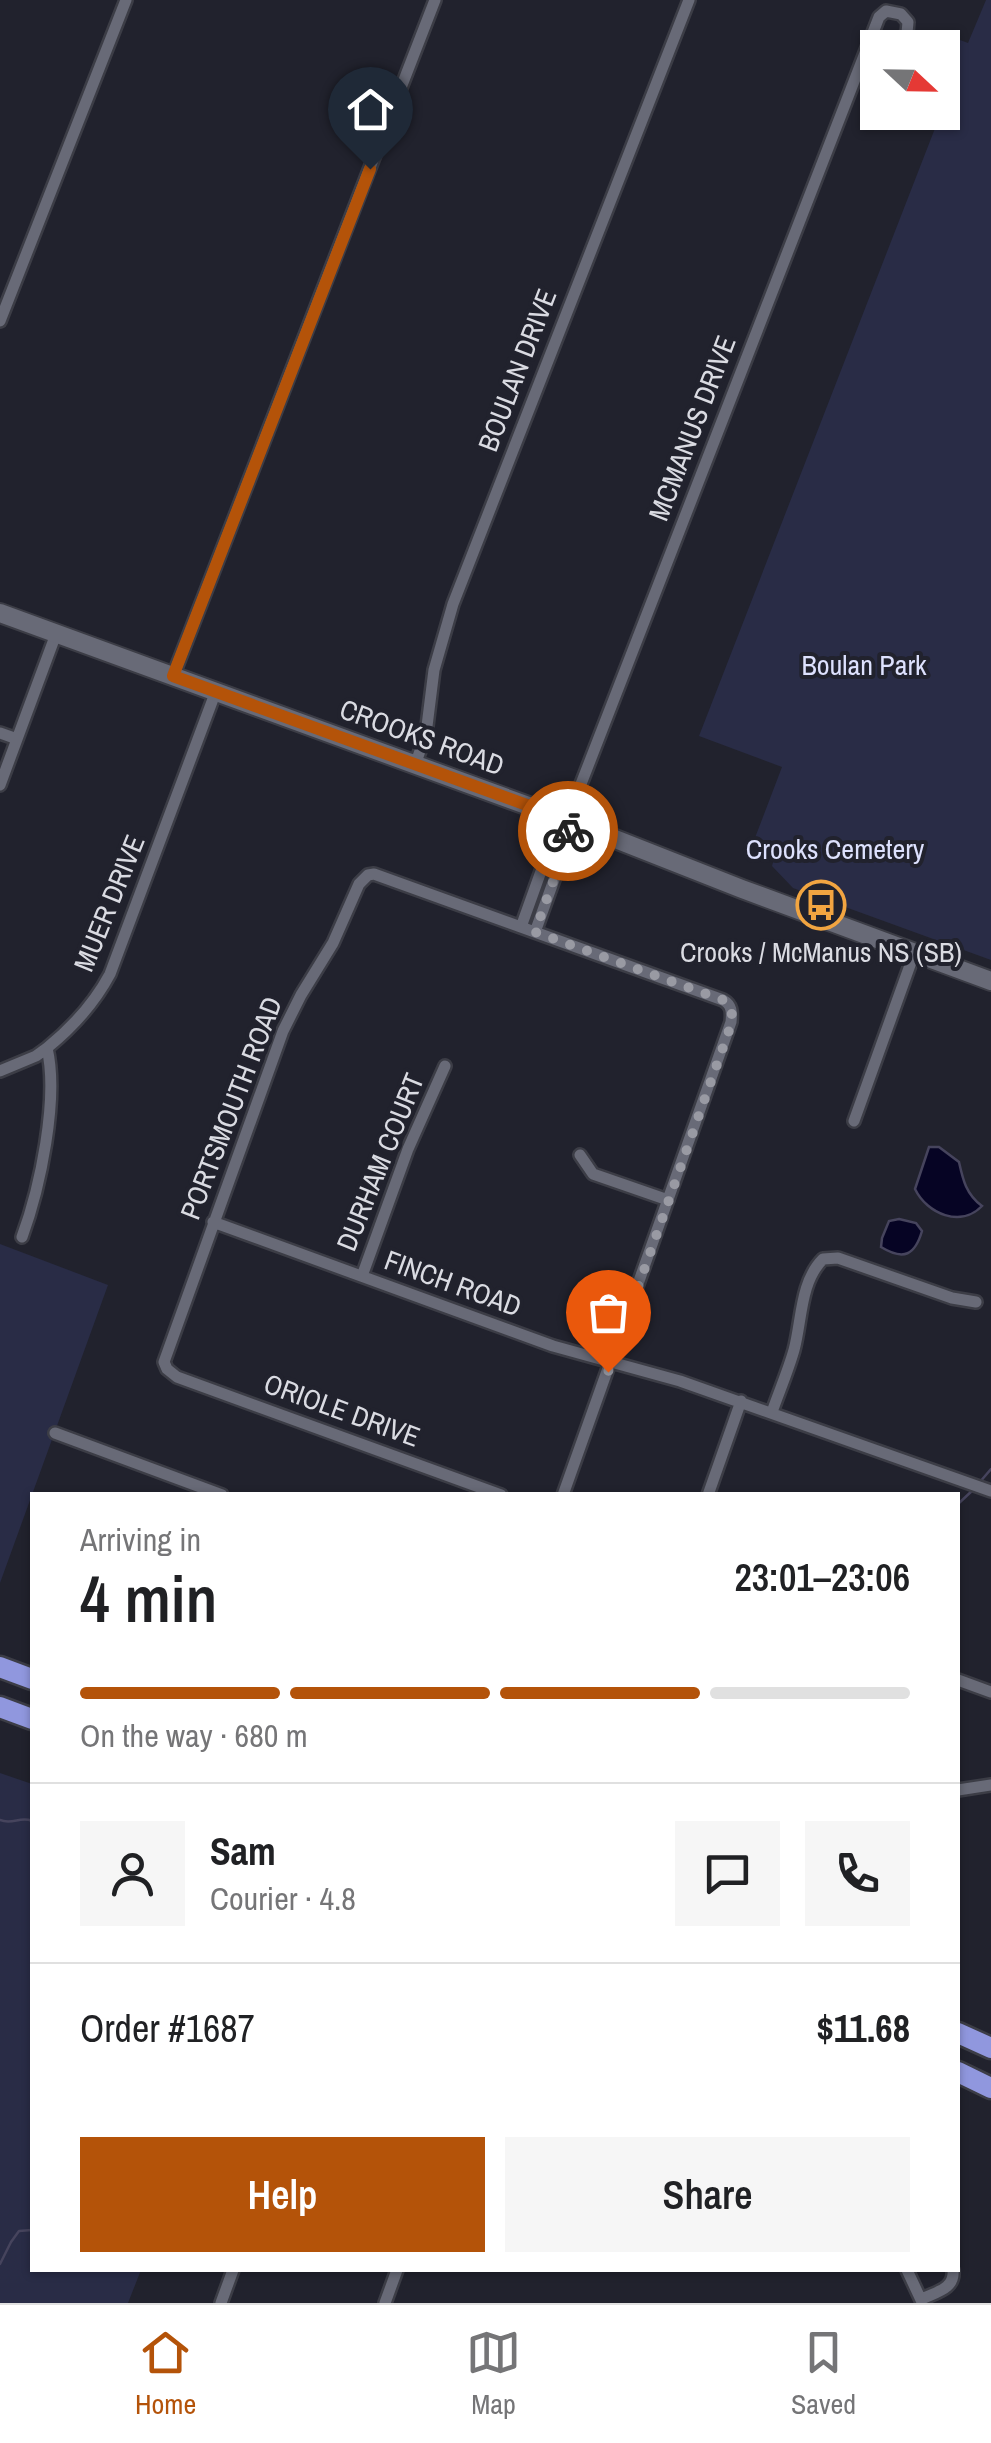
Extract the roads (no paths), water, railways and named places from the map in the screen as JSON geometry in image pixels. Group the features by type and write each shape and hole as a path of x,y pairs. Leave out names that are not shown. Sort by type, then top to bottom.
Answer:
{"highway":[{"path":"0,1667 30,1678"},
{"path":"0,1707 30,1717"},
{"path":"960,2034 991,2048"},
{"path":"960,2073 991,2088"}],"main road":[{"name":"CROOKS ROAD","path":"0,614 568,820 991,981"}],"street":[{"path":"0,321 126,0"},
{"path":"173,676 436,0"},
{"name":"BOULAN DRIVE","path":"416,764 426,734 434,670 453,604 689,0"},
{"name":"MCMANUS DRIVE","path":"568,820 860,90"},
{"path":"0,785 56,634"},
{"name":"MUER DRIVE","path":"0,1071 36,1056 69,1030 88,1010 110,974 216,691"},
{"path":"0,733 17,739"},
{"path":"565,1492 732,1022 730,1008 723,1000 521,927 554,835 568,820"},
{"path":"535,932 568,840 568,820"},
{"name":"PORTSMOUTH ROAD","path":"167,1369 164,1358 283,1031 334,943 360,884 374,874 384,876 521,927"},
{"path":"854,1122 914,954"},
{"path":"22,1237 46,1131 50,1072 47,1048"},
{"name":"DURHAM COURT","path":"362,1276 408,1149 445,1066"},
{"path":"580,1156 593,1174 668,1200"},
{"name":"FINCH ROAD","path":"214,1222 554,1346 741,1401 990,1491"},
{"path":"772,1412 793,1352 797,1321 814,1270 823,1258 838,1258 952,1298 976,1302"},
{"name":"ORIOLE DRIVE","path":"167,1369 178,1377 493,1492"},
{"path":"709,1492 741,1401"},
{"path":"55,1433 214,1492"},
{"path":"960,1681 991,1692"},
{"path":"960,1790 991,1785"},
{"path":"221,2303 231,2272"},
{"path":"385,2303 396,2272"},
{"path":"910,2272 922,2301 947,2287 954,2272"}],"waterway":[{"path":"979,1483 991,1469"},
{"path":"960,1502 974,1489"},
{"path":"0,1820 30,1820"},
{"path":"0,2264 19,2231 30,2230"}],"place":[{"name":"Crooks / McManus NS (SB)","path":"821,905"}],"park label":[{"name":"Boulan Park","path":"864,665"},
{"name":"Crooks Cemetery","path":"835,849"}]}
